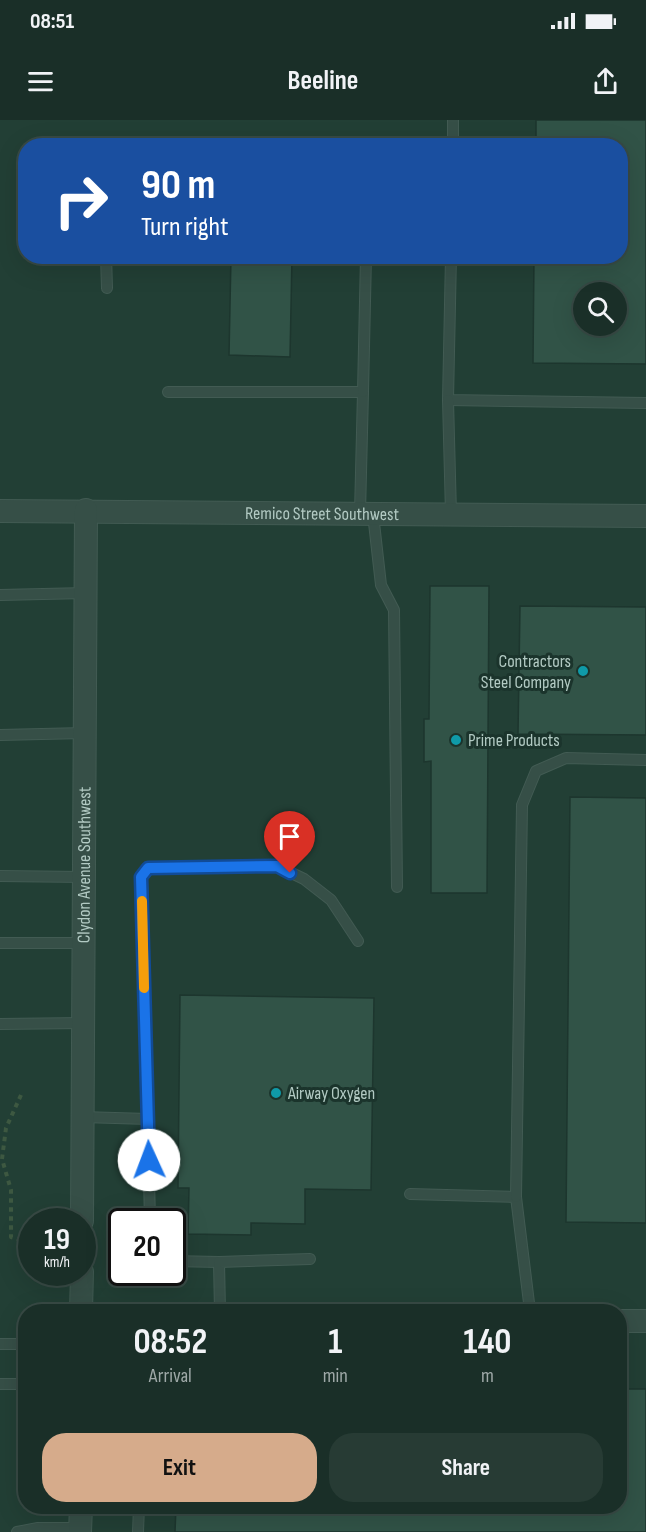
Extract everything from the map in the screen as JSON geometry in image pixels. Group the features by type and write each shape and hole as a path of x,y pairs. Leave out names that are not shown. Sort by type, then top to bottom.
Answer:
{"street":[{"name":"Clydon Avenue Southwest","path":"82,1208 87,510"},
{"name":"Remico Street Southwest","path":"0,511 646,516"},
{"path":"81,1304 82,1286"},
{"path":"627,1321 646,1321"}],"lane":[{"path":"453,120 453,138"},
{"path":"106,264 107,288"},
{"path":"366,264 363,392 366,513 381,585 394,610 397,887"},
{"path":"451,264 448,400 451,514"},
{"path":"168,392 363,392"},
{"path":"448,400 646,403"},
{"path":"0,595 86,593"},
{"path":"0,735 84,733"},
{"path":"529,1304 516,1197 522,805 536,771 566,758 646,759"},
{"path":"150,1208 141,877 148,868 277,866 304,879 330,900 358,941"},
{"path":"0,876 83,878"},
{"path":"0,943 83,943"},
{"path":"0,1024 83,1023"},
{"path":"82,1117 148,1119"},
{"path":"410,1194 516,1197"},
{"path":"186,1261 310,1260"},
{"path":"219,1262 220,1304"},
{"path":"0,1344 18,1344"},
{"path":"0,1384 18,1384"},
{"path":"138,1532 139,1514"},
{"path":"17,1532 80,1522"}],"path":[{"path":"18,1239 11,1237 11,1190 2,1159 6,1128 21,1095"}],"building":[{"path":"536,120 646,120 646,364 533,363 534,264 628,264 628,138 536,138"},
{"path":"231,264 292,264 290,357 229,355"},
{"name":"Prime Products","path":"430,586 489,586 487,893 431,893 431,761 424,762 424,719 429,719"},
{"name":"Contractors Steel Company","path":"520,606 646,607 646,735 518,734"},
{"path":"570,797 646,798 646,1223 566,1222"},
{"name":"Airway Oxygen","path":"180,995 374,998 371,1190 305,1189 305,1224 251,1223 251,1235 188,1234 189,1188 178,1188"},
{"path":"627,1389 646,1389 646,1532 175,1532 176,1514 627,1514"}],"slow traffic":[{"path":"142,901 144,988"}],"place":[{"name":"Contractors Steel Company","path":"583,671"},
{"name":"Prime Products","path":"456,740"},
{"name":"Airway Oxygen","path":"276,1093"}],"route":[{"path":"149,1160 141,877 148,868 277,866 290,873"}]}
